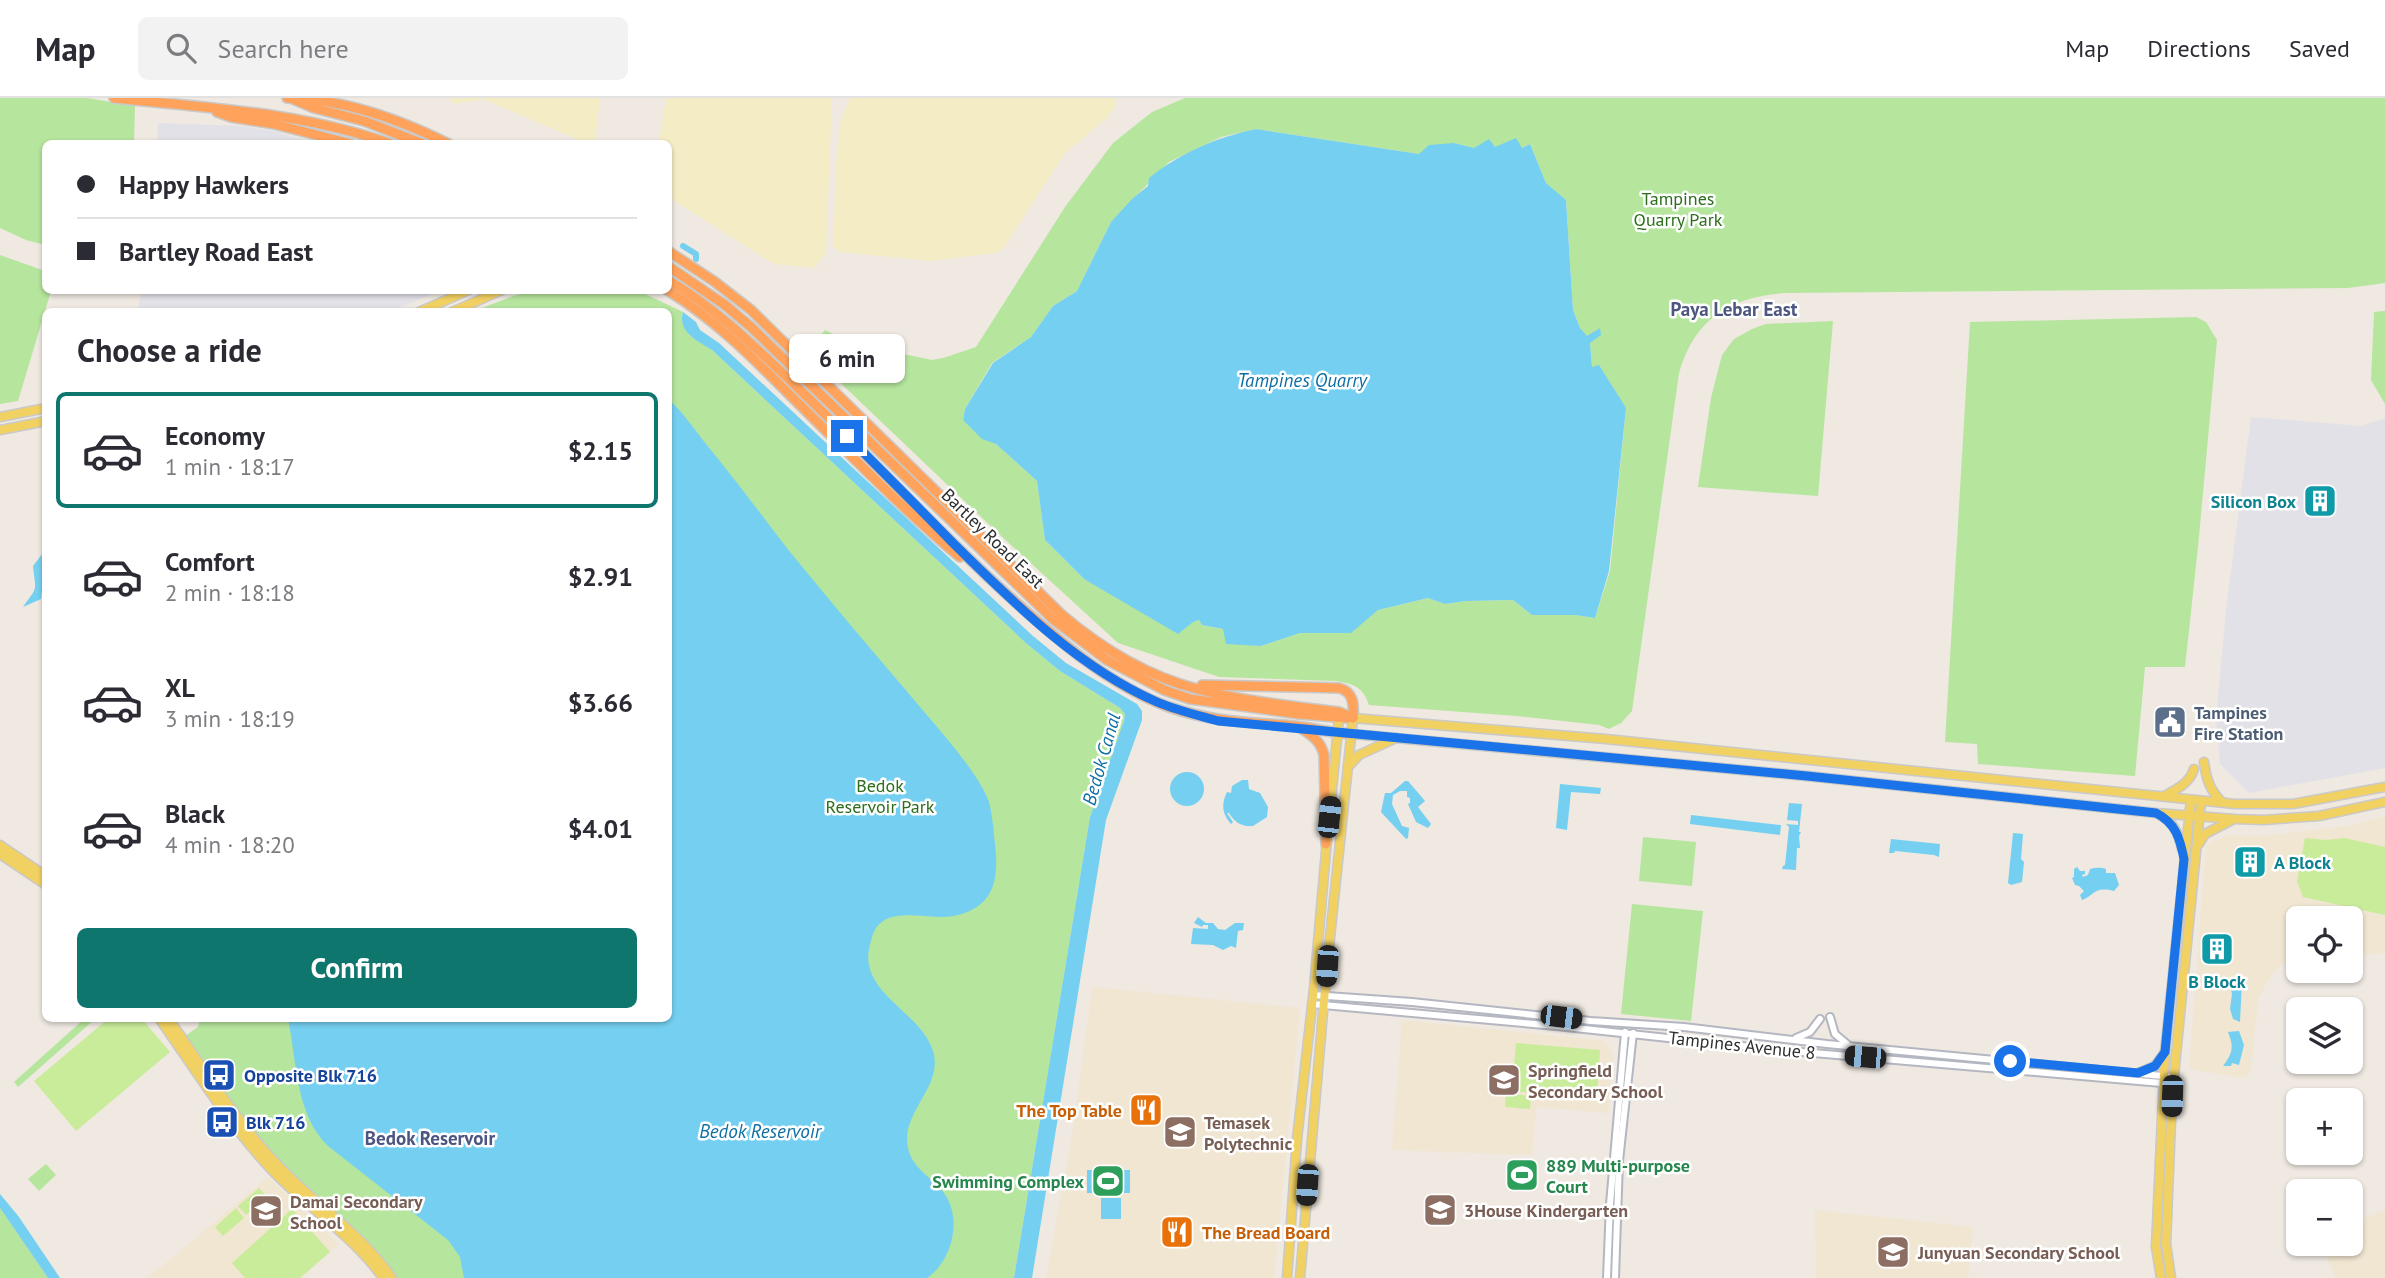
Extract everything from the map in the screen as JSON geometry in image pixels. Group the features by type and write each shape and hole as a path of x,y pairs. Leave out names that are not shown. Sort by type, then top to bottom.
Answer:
{"highway":[{"path":"114,98 263,114 330,125 378,140"},
{"path":"289,98 335,103 425,132 441,140"},
{"path":"289,98 314,108 364,121 413,140"},
{"path":"206,108 231,117 274,124 336,140"},
{"path":"672,254 751,310 1084,634 1134,664 1194,689 1231,697 1339,712 1353,718 1352,699 1345,690 1339,688 1211,687 1134,664"},
{"name":"Bartley Road East","path":"672,269 725,304 751,327 1054,620 1107,660 1164,690 1190,699 1353,718"},
{"name":"Bartley Road East","path":"672,282 690,293 745,337 901,490 976,568 1078,656 1155,701 1218,721 1352,734"},
{"path":"672,293 739,345 926,527 976,568"},
{"path":"1297,727 1314,736 1324,755 1326,844"}],"main road":[{"path":"428,308 460,294"},
{"path":"461,308 493,294"},
{"path":"0,417 42,409"},
{"path":"0,430 42,422"},
{"path":"1287,1278 1297,1139 1339,718"},
{"path":"1300,1278 1353,718 1606,738 2262,805 2293,804 2385,788"},
{"path":"1352,734 1807,776 2189,816 2263,820 2319,816 2385,802"},
{"path":"1348,768 1359,755 1396,738"},
{"path":"2204,762 2207,780 2214,794 2222,802"},
{"path":"2164,796 2191,778 2194,769"},
{"path":"2171,1278 2166,1244 2168,1080 2165,1052 2189,816 2196,800"},
{"path":"2161,1278 2156,1248 2168,1080 2200,816 2196,800"},
{"path":"2156,813 2166,818 2175,830 2184,859"},
{"path":"2196,850 2204,834 2235,819"},
{"path":"0,845 42,873"},
{"path":"0,854 42,882"},
{"path":"1316,951 1322,955 1329,952"},
{"path":"162,1022 255,1151 292,1190 365,1257 383,1278"},
{"path":"172,1022 225,1100 274,1162 370,1251 392,1278"},
{"path":"2138,1073 2155,1066 2165,1052"},
{"path":"1297,1139 1305,1142 1311,1140"}],"street":[{"name":"Tampines Avenue 8","path":"1312,1000 1325,995 1684,1027 1850,1046 2138,1073 2168,1080"},
{"name":"Tampines Avenue 8","path":"1312,1000 1324,1005 1790,1051 2168,1080"},
{"path":"1412,1002 1412,1012"},
{"path":"1830,1017 1835,1034 1850,1046"},
{"path":"1791,1040 1806,1035 1820,1019"},
{"path":"1615,1278 1619,1161 1630,1023"},
{"path":"1607,1278 1610,1204 1629,1034"}],"shaded area":[{"path":"158,123 242,126 307,140 157,140"},
{"path":"141,294 433,294 398,308 138,308"},
{"path":"2251,417 2361,426 2385,418 2385,768 2249,793 2220,764 2216,718 2227,601"},
{"path":"2385,816 2385,953 2363,954 2363,906 2286,906 2286,962 2280,965 2269,979 2258,998 2251,1071 2243,1078 2189,1069 2206,845 2227,835 2263,836 2350,826"},
{"name":"Temasek Polytechnic","path":"1092,987 1300,1008 1274,1278 1046,1278 1074,1124"},
{"name":"Springfield Secondary School","path":"1402,1020 1605,1041 1613,1053 1608,1113 1536,1107 1532,1155 1392,1150"},
{"name":"Damai Secondary School","path":"268,1177 339,1244 301,1278 148,1278"},
{"name":"Junyuan Secondary School","path":"1815,1210 1973,1227 1968,1278 1816,1278"},
{"path":"2385,1210 2385,1278 2336,1278 2326,1256 2363,1256 2363,1219"}],"green space":[{"path":"0,98 87,98 135,106 134,140 42,140 42,244 0,228"},
{"name":"Tampines Quarry Park","path":"1185,98 2385,98 2385,283 2348,288 1785,293 1747,299 1717,314 1705,325 1686,354 1679,373 1632,711 1621,723 1609,729 1599,725 1516,716 1369,705 1361,690 1348,683 1219,677 1118,643 807,351 825,330 851,343 932,360 976,347 1065,207 1113,143 1152,112","holes":["1256,129 1419,154 1454,143 1474,148 1522,148 1530,144 1546,183 1566,200 1573,310 1590,343 1592,367 1626,408 1610,571 1595,618 1532,615 1513,600 1445,604 1428,598 1378,610 1350,633 1300,633 1261,646 1243,644 1223,629 1202,625 1199,620 1193,622 1118,598 1084,579 1045,540 1037,481 996,444 963,420 965,409 992,363 1031,337 1053,306 1077,291 1111,222 1169,162 1221,137"]},
{"path":"0,255 42,270 42,294 50,294 46,308 42,308 42,321 18,401 0,404"},
{"name":"Bedok Reservoir","path":"645,294 683,312 683,325 690,335 712,350 1027,644 1060,671 1120,708 1125,714 1090,817 1014,1278 396,1278 368,1245 263,1142 228,1098 185,1036 198,1027 199,1022 672,1022 672,308 482,308 516,295"},
{"path":"2385,311 2385,404 2371,380 2374,312"},
{"path":"2196,317 2206,322 2217,340 2185,667 2145,667 2135,776 1978,764 1977,744 1945,742 1970,322"},
{"path":"1833,321 1818,496 1698,487 1711,398 1722,355 1734,339 1766,324"},
{"path":"1643,837 1696,842 1692,886 1639,881"},
{"path":"2305,838 2344,838 2385,847 2385,915 2363,910 2363,906 2344,906 2303,897 2297,881"},
{"path":"1632,904 1703,911 1691,1021 1621,1014"},
{"path":"81,1022 92,1022 18,1087 14,1082"},
{"path":"104,1022 145,1022 170,1052 76,1131 34,1081"},
{"path":"1516,1043 1600,1050 1597,1099 1512,1091"},
{"path":"1506,1093 1531,1096 1530,1109 1505,1107"},
{"path":"46,1164 56,1175 39,1191 28,1179"},
{"path":"259,1188 267,1197 246,1215 238,1206"},
{"path":"0,1208 48,1278 0,1278"},
{"path":"236,1208 244,1218 223,1236 215,1227"},
{"path":"292,1209 330,1252 300,1278 245,1278 232,1263"}],"sand":[{"path":"449,98 600,98 595,140 579,140 483,99 454,104"},
{"path":"666,98 832,98 826,253 814,268 774,264 673,200 672,140 659,140"},
{"path":"850,98 1116,98 1116,105 1106,119 1065,153 1003,249 995,253 931,261 840,252 833,247 836,163 841,119"}],"water":[{"name":"Tampines Quarry","path":"1256,129 1419,154 1429,145 1454,143 1474,148 1489,139 1495,147 1516,138 1522,148 1530,144 1546,183 1566,200 1573,310 1580,328 1587,336 1600,328 1601,335 1590,343 1592,367 1599,365 1626,408 1609,571 1595,618 1532,615 1513,600 1445,604 1428,598 1378,610 1351,633 1300,633 1261,646 1226,644 1223,629 1202,625 1199,620 1178,634 1084,579 1045,540 1037,481 996,444 982,439 963,420 965,409 993,363 1031,337 1053,306 1077,291 1111,222 1148,186 1149,178 1200,147"},
{"path":"683,312 1033,636 1066,663 1137,704 1142,711 1142,720 1106,820 1032,1278 1014,1278 1090,817 1125,714 1120,708 1060,671 1027,644 712,350 690,335 683,325"},
{"name":"Bedok Reservoir","path":"672,403 790,552 956,750 976,777 989,802 996,863 993,886 988,896 980,905 953,916 907,915 885,920 877,926 872,937 868,958 873,977 880,988 919,1028 933,1051 933,1076 915,1111 907,1135 908,1148 914,1163 941,1190 951,1206 953,1229 948,1252 927,1278 464,1278 460,1257 448,1240 328,1146 309,1119 299,1086 288,1022 672,1022"},
{"path":"42,554 41,599 23,607 35,589 33,566"},
{"path":"1187,772 1199,777 1204,789 1199,801 1187,806 1175,801 1170,789 1175,777"},
{"path":"1242,780 1248,780 1249,789 1260,793 1268,807 1267,817 1253,826 1239,824 1227,813 1233,822 1231,824 1224,813 1223,805 1227,792 1231,793 1232,786"},
{"path":"1408,781 1425,801 1418,807 1431,824 1428,828 1416,822 1408,804 1410,798 1407,797 1407,791 1393,795 1392,804 1402,826 1409,828 1406,839 1381,812 1385,793 1391,793"},
{"path":"1560,784 1601,788 1600,794 1571,792 1567,830 1556,828"},
{"path":"1789,803 1802,804 1796,870 1782,869 1785,865 1789,827 1786,824 1798,825 1798,821 1787,820"},
{"path":"1691,815 1781,825 1780,835 1690,824"},
{"path":"2013,833 2023,834 2021,859 2024,862 2022,882 2011,885 2008,883"},
{"path":"1891,839 1940,844 1939,857 1895,851 1889,853"},
{"path":"2077,867 2080,871 2085,871 2083,877 2088,875 2090,869 2106,869 2106,873 2115,873 2119,885 2114,891 2099,890 2082,900 2080,895 2084,891 2075,885 2072,878"},
{"path":"1198,917 1206,923 1213,923 1218,929 1225,930 1235,923 1244,923 1243,930 1238,931 1236,948 1231,946 1223,950 1213,945 1191,944 1193,928 1208,929 1208,925 1202,927 1194,923"},
{"path":"2242,981 2240,1022 2233,1019 2230,1009 2230,986"},
{"path":"2239,1031 2244,1045 2239,1065 2232,1063 2231,1066 2223,1066 2232,1050 2228,1032"},
{"name":"Swimming Complex","path":"1087,1170 1130,1170 1130,1193 1087,1193"},
{"path":"0,1194 60,1278 48,1278 0,1208"},
{"path":"1101,1198 1121,1198 1121,1219 1101,1219"}],"waterway":[{"name":"Bedok Canal","path":"683,246 696,254 696,259"}],"place":[{"name":"Silicon Box","path":"2320,501"},
{"name":"Tampines Fire Station","path":"2170,722"},
{"name":"A Block","path":"2250,862"},
{"name":"B Block","path":"2217,949"},
{"name":"Opposite Blk 716","path":"219,1075"},
{"name":"Springfield Secondary School","path":"1504,1080"},
{"name":"The Top Table","path":"1146,1110"},
{"name":"Blk 716","path":"222,1122"},
{"name":"Temasek Polytechnic","path":"1180,1132"},
{"name":"889 Multi-purpose Court","path":"1522,1175"},
{"name":"Swimming Complex","path":"1108,1181"},
{"name":"3House Kindergarten","path":"1440,1210"},
{"name":"Damai Secondary School","path":"266,1211"},
{"name":"The Bread Board","path":"1177,1232"},
{"name":"Junyuan Secondary School","path":"1893,1252"}],"district":[{"name":"Paya Lebar East","path":"1734,309"},
{"name":"Bedok Reservoir","path":"430,1138"}],"route":[{"path":"847,436 976,568 1078,656 1155,701 1218,721 1807,776 2156,813 2166,818 2180,839 2184,859 2165,1052 2155,1066 2138,1073 2010,1061"}],"park label":[{"name":"Bedok Reservoir Park","path":"880,795"}]}
